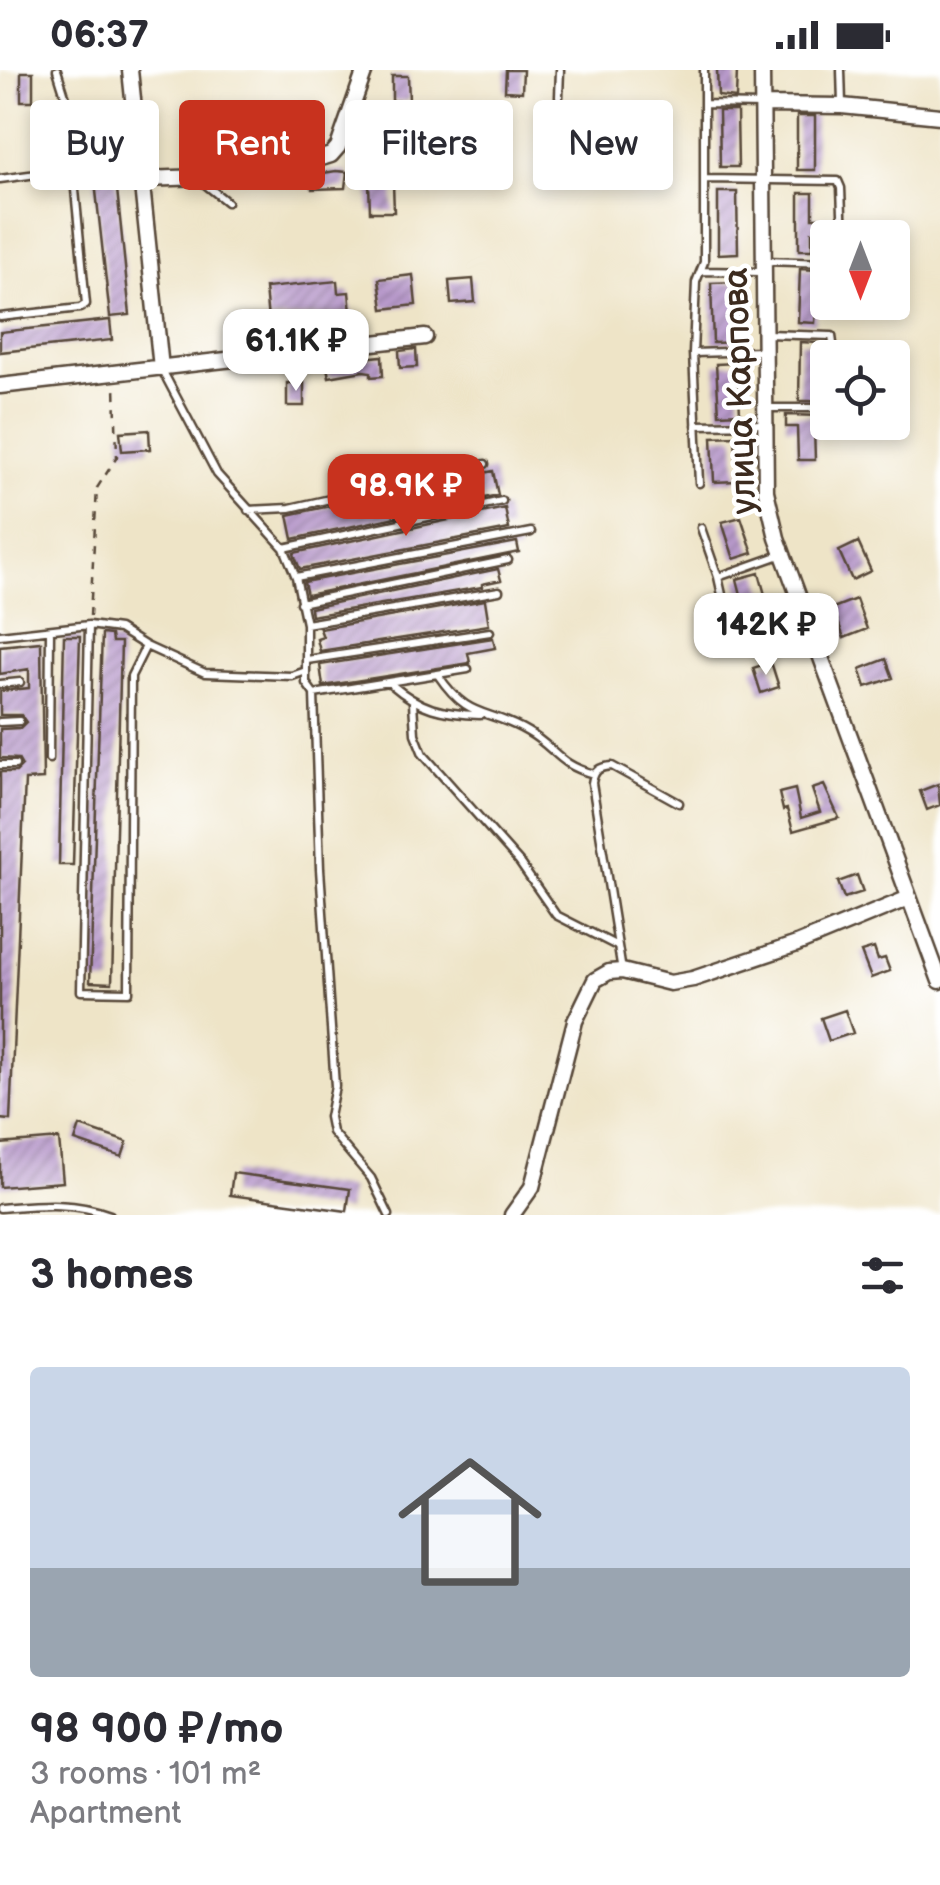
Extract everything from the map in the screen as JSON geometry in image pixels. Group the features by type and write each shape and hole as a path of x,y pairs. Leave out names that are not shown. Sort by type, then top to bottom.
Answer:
{"street":[{"path":"130,70 133,100"},
{"path":"325,157 338,147 364,70"},
{"name":"улица Карпова","path":"762,70 766,491 782,554 940,981"},
{"path":"762,105 842,106 940,116"},
{"path":"143,190 161,368"},
{"path":"0,386 425,337"},
{"path":"512,1215 532,1186 575,1021 595,980 609,972 622,971 670,983 694,980 797,944 909,898"}],"lane":[{"path":"58,70 66,100"},
{"path":"559,97 560,70"},
{"path":"699,483 693,353 696,282 702,271 704,70"},
{"path":"842,70 842,106"},
{"path":"704,104 762,105"},
{"path":"338,147 345,146"},
{"path":"0,179 30,175"},
{"path":"704,179 838,180 842,220"},
{"path":"0,318 86,304 75,190"},
{"path":"214,190 228,202"},
{"path":"702,271 810,265"},
{"path":"764,334 832,336 833,340"},
{"path":"693,353 765,351"},
{"path":"161,368 217,474 284,548 296,577 306,624 306,683 314,694 320,868 336,1086 330,1117 332,1132 372,1178 389,1215"},
{"path":"765,408 810,408"},
{"path":"696,425 766,424"},
{"path":"247,510 290,508 484,464"},
{"path":"284,548 502,501"},
{"path":"702,528 725,608"},
{"path":"296,577 531,532"},
{"path":"718,576 782,554"},
{"path":"300,602 508,560"},
{"path":"306,624 498,591"},
{"path":"89,626 81,991 129,992 131,676 146,646"},
{"path":"0,635 89,626 119,629 205,673 292,676 306,670"},
{"path":"49,759 50,630"},
{"path":"306,660 490,632"},
{"path":"314,694 468,669"},
{"path":"438,675 462,705 531,733 561,762 594,774"},
{"path":"0,684 20,682"},
{"path":"390,684 413,703 454,714 486,715"},
{"path":"413,703 415,734 424,754 519,862 556,915 616,946"},
{"path":"0,722 19,722"},
{"path":"0,766 14,765"},
{"path":"622,971 592,784 594,774 602,766 612,766 679,803"},
{"path":"0,1208 59,1204 86,1206 110,1215"}],"path":[{"path":"89,626 97,488 116,457 115,374"}],"building":[{"path":"506,70 523,70 522,92 505,91"},
{"path":"717,70 737,70 736,98 718,96"},
{"path":"21,72 33,72 33,100 21,101"},
{"path":"392,76 408,76 409,100 392,100"},
{"path":"719,111 737,111 738,167 720,167"},
{"path":"797,116 815,116 815,170 797,170"},
{"path":"345,172 345,188 325,189 325,173"},
{"path":"96,190 117,190 130,315 110,317"},
{"path":"369,190 393,190 394,212 370,212"},
{"path":"718,192 737,192 738,253 718,254"},
{"path":"799,193 813,193 813,218 825,220 810,220 810,250 799,250"},
{"path":"800,269 810,270 810,320 815,323 798,322"},
{"path":"413,275 416,305 383,309 379,279"},
{"path":"473,279 475,302 451,304 449,281"},
{"path":"337,281 338,293 349,292 351,313 268,320 265,288"},
{"path":"737,282 739,342 713,343 711,283"},
{"path":"110,320 112,340 0,352 0,332"},
{"path":"800,342 810,343 810,401 799,401"},
{"path":"416,349 417,367 400,368 399,351"},
{"path":"382,356 383,376 371,377 371,372 363,371 329,377 326,362"},
{"path":"737,363 740,413 719,414 716,364"},
{"path":"287,383 304,383 304,406 287,406"},
{"path":"786,415 810,416 815,460 798,460 797,427 786,427"},
{"path":"149,430 150,449 122,451 120,432"},
{"path":"735,436 737,481 714,482 712,437"},
{"path":"493,471 498,495 293,539 288,515"},
{"path":"505,508 509,529 300,569 294,553"},
{"path":"741,517 753,553 734,559 722,522"},
{"path":"517,542 519,552 307,595 304,582"},
{"path":"858,542 871,571 852,580 839,551"},
{"path":"498,569 501,580 482,587 311,616 310,608"},
{"path":"759,573 772,620 749,626 737,579"},
{"path":"856,599 867,629 844,638 833,608"},
{"path":"485,600 489,625 320,651 320,629"},
{"path":"102,634 111,635 112,642 121,642 112,983 90,982"},
{"path":"64,636 80,636 73,865 59,865"},
{"path":"493,638 495,648 468,653 470,663 323,686 320,665"},
{"path":"41,642 43,779 25,780 10,1120 0,1119 0,772 16,772 22,766 18,759 0,758 0,729 20,728 26,722 21,715 0,715 0,691 29,688 29,669 0,674 0,646"},
{"path":"886,659 893,678 866,687 860,669"},
{"path":"771,662 779,687 761,693 753,668"},
{"path":"938,784 940,805 927,810 920,791"},
{"path":"824,785 839,818 793,831 779,793 795,789 801,818 820,812 812,789"},
{"path":"857,875 863,892 844,898 838,882"},
{"path":"874,948 878,960 885,958 890,971 871,978 861,952"},
{"path":"845,1010 853,1033 829,1041 821,1018"},
{"path":"80,1126 127,1142 122,1157 75,1141"},
{"path":"59,1139 63,1182 0,1187 0,1144"},
{"path":"233,1173 350,1189 347,1211 230,1195"}]}
